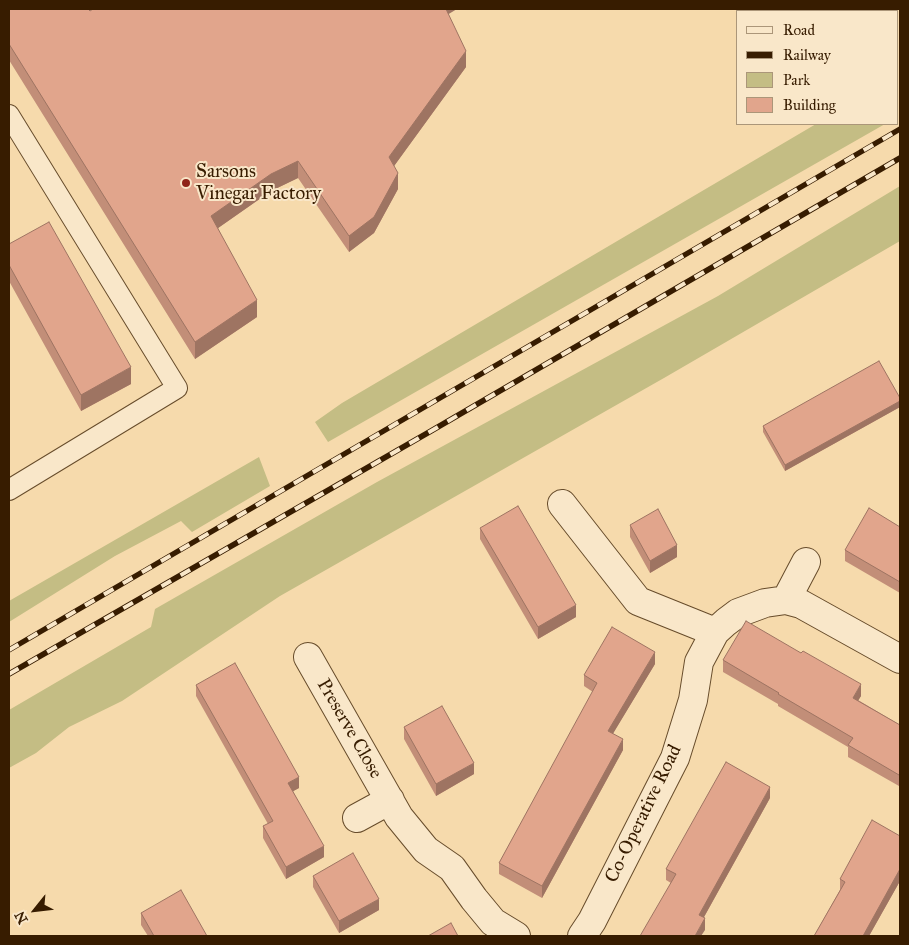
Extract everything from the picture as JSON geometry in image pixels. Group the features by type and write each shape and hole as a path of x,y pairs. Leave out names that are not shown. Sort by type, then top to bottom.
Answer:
{"street":[{"path":"562,504 638,601 715,632"},
{"path":"806,562 786,600 801,604 900,659"},
{"name":"Co-Operative Road","path":"582,936 592,921 675,758 693,700 699,662 715,632 738,613 765,603 786,600"},
{"name":"Preserve Close","path":"308,657 399,816 426,850 452,868 493,922 516,936"},
{"name":"Preserve Close","path":"358,818 390,800"}],"lane":[{"path":"9,115 177,388 9,490"}],"green space":[{"path":"814,125 883,125 328,442 315,422 342,403"},
{"path":"900,186 900,241 664,378 280,596 122,701 69,727 36,753 9,768 9,710 151,627 155,609 377,482 718,296"},
{"path":"259,457 270,486 192,532 181,521 115,556 9,622 9,601"}],"building":[{"name":"Sarsons Vinegar Factory","path":"9,9 88,9 90,11 93,9 446,9 466,51 389,157 398,173 374,217 349,236 298,161 271,174 211,216 257,300 195,342 9,44"},
{"path":"49,222 131,367 81,395 9,265 9,244"},
{"path":"879,361 900,401 785,465 763,426"},
{"path":"518,506 576,605 538,627 480,528"},
{"path":"869,508 900,527 900,582 845,550"},
{"path":"658,509 677,545 650,561 630,525"},
{"path":"746,621 801,653 803,651 861,684 853,698 900,725 899,775 848,745 853,738 723,660"},
{"path":"612,627 655,652 608,731 623,739 542,886 499,863 597,683 584,675"},
{"path":"235,663 299,777 288,783 324,846 286,867 263,826 273,821 196,685"},
{"path":"442,706 474,763 436,784 404,727"},
{"path":"726,762 770,787 699,915 705,918 695,936 640,936 676,874 666,869"},
{"path":"872,820 900,836 900,869 863,936 814,936 845,882 840,879"},
{"path":"353,853 379,899 339,921 313,876"},
{"path":"181,890 207,936 154,936 141,913"},
{"path":"451,923 458,936 428,936"}],"railway":[{"path":"9,650 900,129"},
{"path":"9,674 900,158"}],"place":[{"name":"Sarsons Vinegar Factory","path":"186,183"}]}
